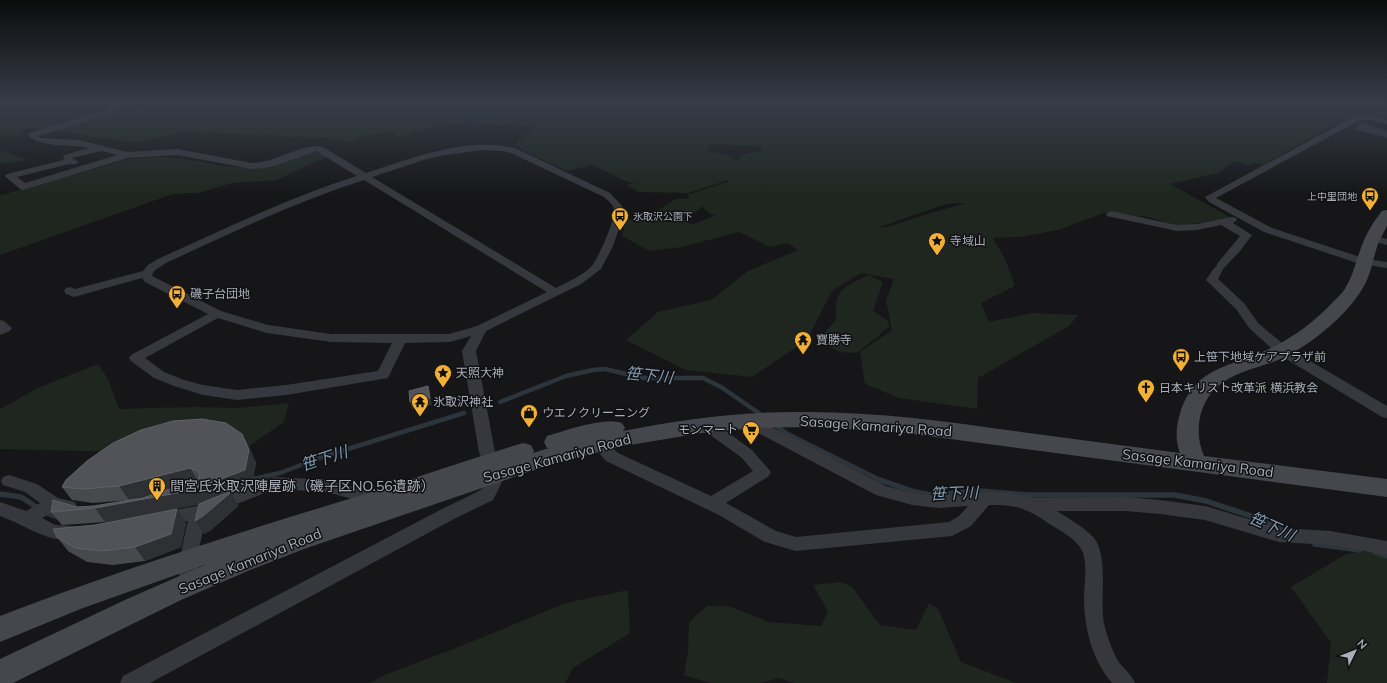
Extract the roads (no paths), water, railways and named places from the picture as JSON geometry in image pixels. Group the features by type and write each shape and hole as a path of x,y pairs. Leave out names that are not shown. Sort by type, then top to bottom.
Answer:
{"street":[{"path":"36,134 32,135 39,140 79,144 127,155"},
{"path":"1328,134 1210,197 1212,200 1243,218 1268,230 1364,262 1387,265"},
{"path":"70,291 74,293 147,273 153,266 162,261 278,208 364,176 445,152 482,147 504,148 533,159 607,195 614,201 619,210 617,222 599,263 590,273 556,293 481,329 450,338 331,338 267,329 217,314 150,280 146,276 147,273"},
{"path":"69,161 67,157 101,148"},
{"path":"85,168 69,161 10,176 23,187 85,168 127,155 177,152 237,164 262,166 315,148 320,149 556,293"},
{"path":"1110,214 1128,216 1162,226 1178,228 1187,228 1243,218"},
{"path":"1194,459 1188,442 1188,421 1192,406 1201,391 1212,379 1226,372 1283,351 1321,323 1352,291 1362,272 1364,262 1380,240 1387,214"},
{"path":"1223,222 1248,235 1220,268 1212,280 1240,306 1254,326 1283,351 1387,413"},
{"path":"217,314 136,358 159,375 179,384 203,390 237,395 286,390 383,375 400,339"},
{"path":"0,324 6,328 0,331"},
{"path":"130,683 448,514 487,495 493,484 492,468 487,452 469,351 481,329"},
{"path":"450,338 469,351"},
{"name":"Sasage Kamariya Road","path":"492,468 520,465 598,444 657,432 706,426 752,416 863,411 1387,488"},
{"name":"Sasage Kamariya Road","path":"0,629 75,599 272,550 373,507 492,468 588,433 705,414 752,416 789,420 808,419 902,425 1194,459 1387,478"},
{"path":"752,416 764,429 882,491 912,499 938,502 1010,499 1034,505 1125,504 1187,509 1279,535 1318,537 1387,548"},
{"path":"706,426 747,454 763,472 712,504"},
{"path":"598,444 612,457 740,518 771,537 796,544 952,529 965,521 984,499"},
{"path":"9,482 31,488 53,503 81,510"},
{"path":"151,521 198,512 274,483 327,486 361,495 373,507"},
{"path":"27,519 53,503"},
{"path":"1034,505 1077,533 1088,544 1094,565 1093,598 1095,628 1110,666 1125,683"},
{"path":"0,509 27,519 51,532 63,534 84,532"},
{"path":"189,571 198,512"},
{"name":"Sasage Kamariya Road","path":"0,674 80,634 189,571"}],"waterway":[{"name":"笹下川","path":"500,402 566,376 605,369 644,378 703,378 721,387 763,416"},
{"name":"笹下川","path":"249,480 280,473 325,456 464,413"},
{"name":"笹下川","path":"775,425 786,433 880,480"},
{"name":"笹下川","path":"880,480 915,492 932,495 980,491 1028,495 1175,495 1206,501 1251,516 1280,529"},
{"name":"笹下川","path":"0,494 21,497 38,508"},
{"name":"笹下川","path":"44,512 58,517"},
{"name":"笹下川","path":"1315,544 1360,550"},
{"name":"笹下川","path":"1375,552 1387,556"}],"place":[{"name":"上中里団地","path":"1370,211"},
{"name":"氷取沢公園下","path":"620,231"},
{"name":"寺域山","path":"937,256"},
{"name":"磯子台団地","path":"177,309"},
{"name":"寶勝寺","path":"803,355"},
{"name":"上笹下地域ケアプラザ前","path":"1181,372"},
{"name":"天照大神","path":"443,388"},
{"name":"日本キリスト改革派 横浜教会","path":"1146,403"},
{"name":"氷取沢神社","path":"420,417"},
{"name":"ウエノクリーニング","path":"529,428"},
{"name":"モンマート","path":"751,445"},
{"name":"間宮氏氷取沢陣屋跡（磯子区NO.56遺跡）","path":"157,501"}]}
